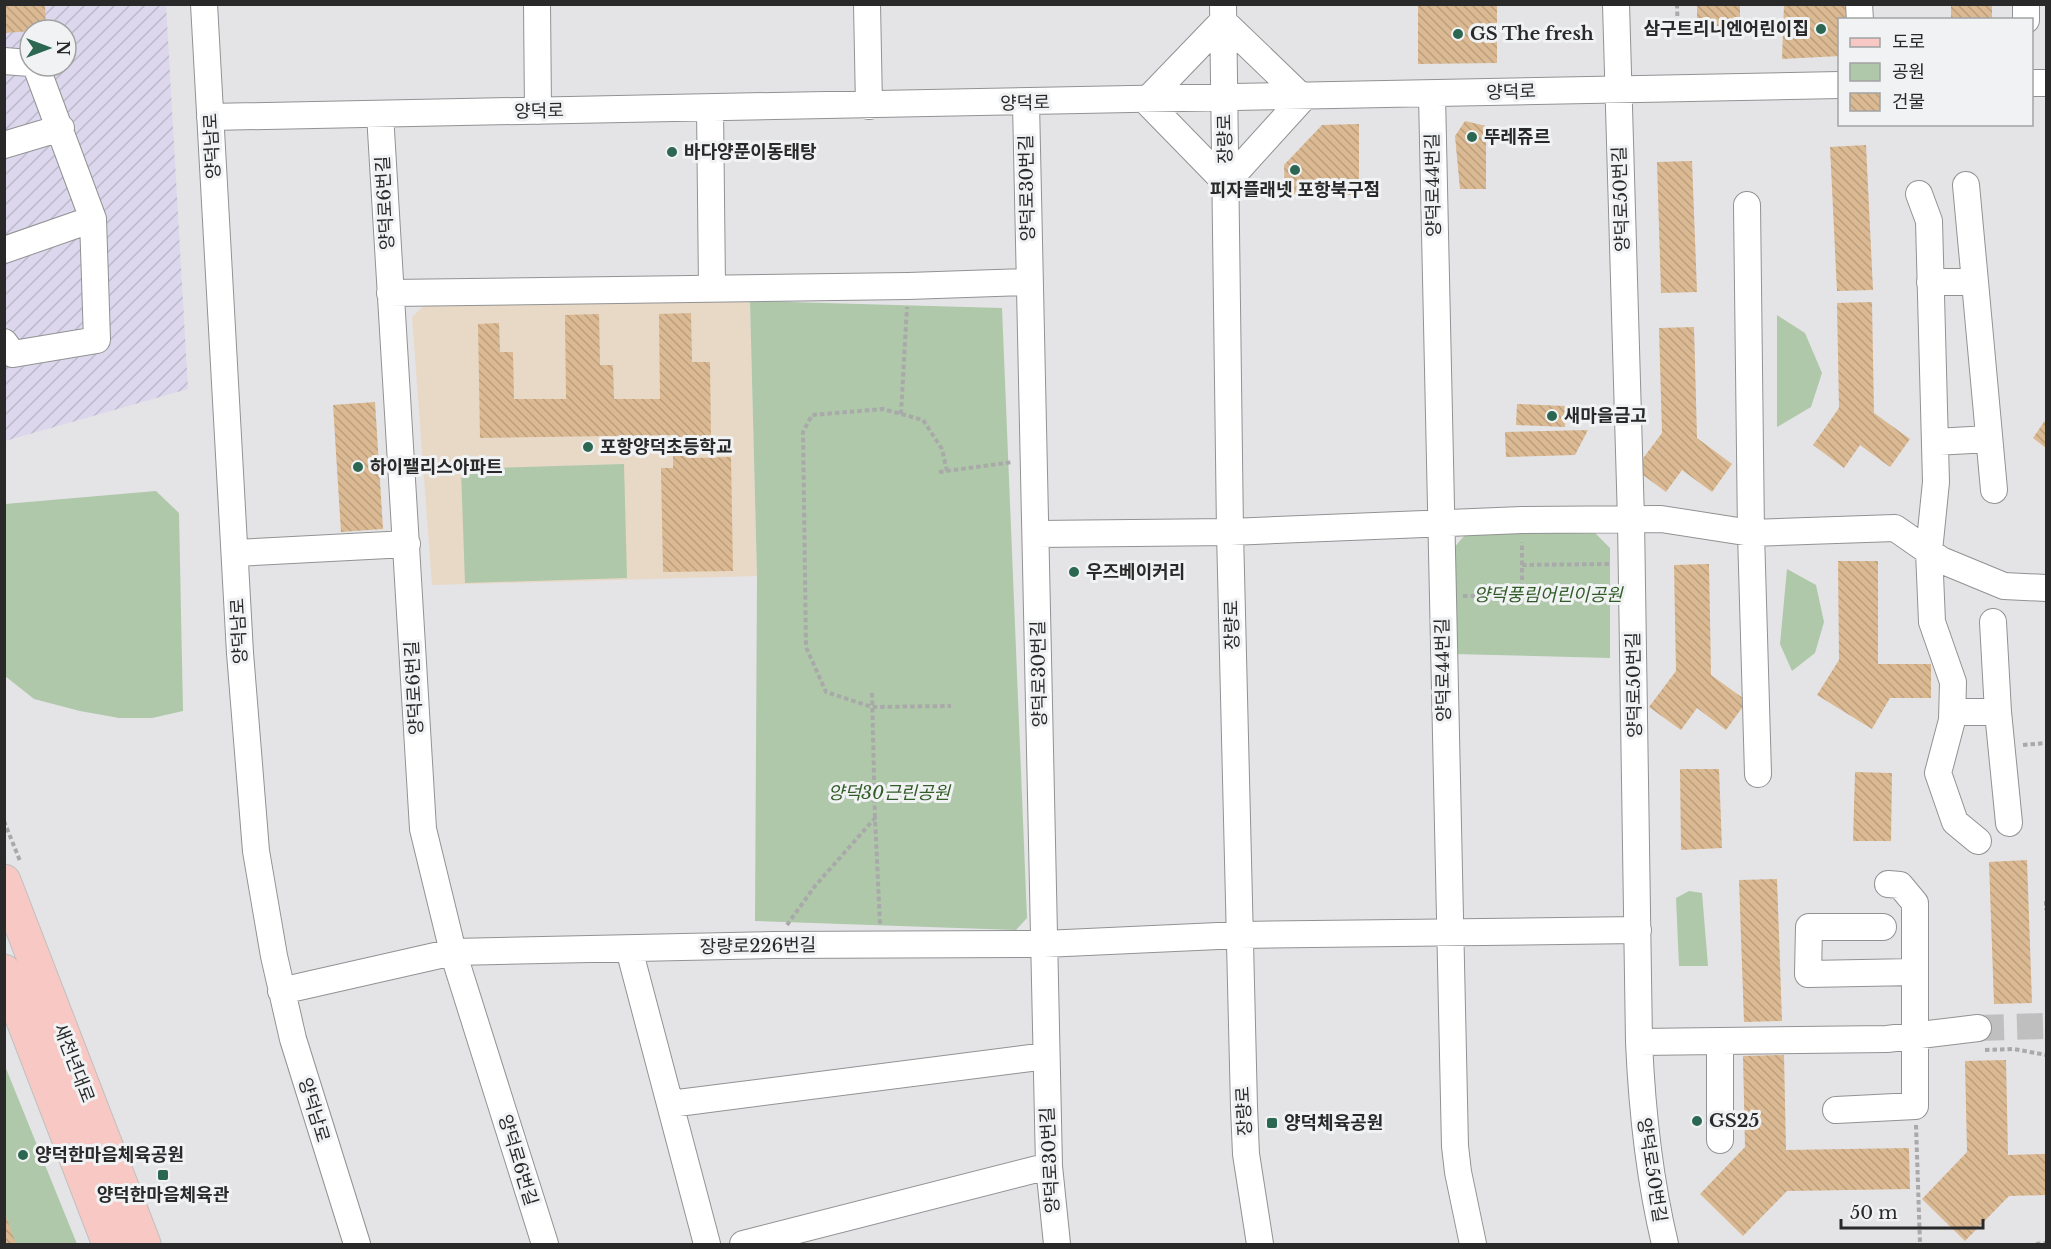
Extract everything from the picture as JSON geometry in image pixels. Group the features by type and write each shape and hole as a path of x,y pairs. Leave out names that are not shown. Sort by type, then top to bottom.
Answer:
{"main road":[{"name":"새천년대로","path":"4,881 144,1245"},
{"name":"새천년대로","path":"4,971 108,1245"}],"street":[{"name":"양덕남로","path":"204,4 251,802 265,907 281,991 320,1130 357,1245"},
{"path":"537,4 538,111"},
{"path":"867,4 869,106"},
{"name":"양덕로50번길","path":"1616,4 1632,564 1639,1042 1648,1161 1665,1245"},
{"path":"1223,13 1303,98 1226,183 1146,101 1223,13"},
{"name":"장량로","path":"1223,13 1230,532 1239,935 1246,1154 1260,1245"},
{"path":"4,342 13,354 97,340 93,219 41,78"},
{"name":"양덕로","path":"210,117 1303,98 1618,88 1838,85"},
{"name":"양덕로44번길","path":"1432,94 1439,524 1455,1146 1473,1245"},
{"name":"양덕로30번길","path":"1026,103 1046,1056 1049,1166 1057,1245"},
{"path":"710,108 712,288"},
{"name":"양덕로6번길","path":"380,114 422,817 428,858 453,952 545,1245"},
{"path":"4,145 61,128"},
{"path":"1966,185 1994,490"},
{"path":"1919,194 1929,221 1936,482 1929,551 1932,622 1953,682 1953,712 1938,773 1955,822 1978,841"},
{"path":"1747,205 1751,532 1758,774"},
{"path":"4,250 93,219"},
{"path":"390,293 908,286 1029,282"},
{"path":"1930,282 1975,282"},
{"path":"1935,442 1989,439"},
{"path":"1036,534 1230,532 1522,520 1631,519 1661,519 1751,532 1895,528 1941,560 2004,586 2046,588"},
{"path":"235,553 407,544"},
{"path":"1993,622 2008,823"},
{"path":"1953,712 1998,712"},
{"path":"1836,1110 1915,1106 1915,903 1900,885 1888,884"},
{"path":"1883,927 1809,927 1808,974 1915,972"},
{"name":"장량로226번길","path":"281,991 453,952 773,945 1044,944 1239,935 1638,930"},
{"path":"629,949 707,1245"},
{"path":"1639,1042 1720,1043 1887,1039 1978,1028"},
{"path":"1720,1043 1720,1140"},
{"path":"670,1104 1046,1056"},
{"path":"743,1245 1049,1166"}],"path":[{"path":"1677,4 1678,37"},
{"path":"901,414 908,286"},
{"path":"947,471 942,449 923,420 901,414 882,409 812,415 803,432 806,647 826,692 872,706 951,706"},
{"path":"939,472 1034,459"},
{"path":"1441,596 1522,596 1522,520"},
{"path":"1522,565 1632,564"},
{"path":"872,693 881,945"},
{"path":"773,945 814,886 875,818"},
{"path":"2046,902 2046,910"},
{"path":"1915,1106 1920,1245"},
{"path":"2036,1245 2046,1243"}],"shaded area":[{"path":"5,5 166,5 188,389 5,441"},
{"name":"포항양덕초등학교","path":"750,301 757,576 432,585 412,317 426,304"}],"green space":[{"name":"양덕30근린공원","path":"750,301 1002,308 1027,918 1016,930 755,921 757,576"},
{"path":"1777,315 1805,333 1822,373 1811,407 1777,427"},
{"path":"624,464 627,578 465,583 461,469"},
{"path":"156,491 179,513 183,711 152,718 119,718 34,699 5,676 5,504"},
{"name":"양덕풍림어린이공원","path":"1594,532 1610,548 1610,658 1453,654 1451,551 1465,535"},
{"path":"1787,569 1816,585 1824,622 1815,653 1792,671 1780,644"},
{"path":"1689,891 1702,893 1708,966 1679,966 1676,898"},
{"name":"양덕한마음체육공원","path":"5,1066 77,1244 5,1244"}],"building":[{"name":"GS The fresh","path":"1418,4 1497,4 1497,63 1418,64"},
{"path":"1697,4 1740,4 1740,26 1697,26"},
{"path":"1784,4 1850,4 1851,18 1838,18 1838,56 1782,59"},
{"path":"1951,4 1992,4 1992,18 1951,18"},
{"path":"4,5 45,5 46,18 18,18 18,32 4,33"},
{"path":"1465,121 1486,126 1486,189 1460,189 1455,136"},
{"path":"1359,124 1359,195 1285,195 1284,165 1322,125"},
{"path":"1866,145 1873,290 1837,291 1830,147"},
{"path":"1692,161 1697,292 1661,293 1657,162"},
{"path":"1872,302 1874,413 1910,439 1890,467 1860,445 1844,468 1813,445 1839,408 1837,303"},
{"path":"691,313 692,362 710,362 711,440 695,440 695,458 731,457 733,571 663,572 661,468 673,468 673,435 480,438 478,324 499,323 500,352 513,352 514,399 566,399 565,315 599,314 600,365 613,365 614,399 660,399 659,314"},
{"path":"1694,327 1697,438 1732,464 1712,492 1682,470 1666,492 1635,469 1662,433 1659,328"},
{"name":"하이팰리스아파트","path":"375,402 383,529 341,532 333,405"},
{"path":"1517,404 1566,406 1565,427 1516,425"},
{"path":"2046,419 2046,448 2033,438"},
{"path":"1588,430 1575,455 1506,457 1505,432"},
{"path":"1838,561 1878,561 1878,664 1931,664 1931,698 1890,698 1872,729 1817,695 1839,660"},
{"path":"1709,564 1711,675 1747,701 1726,730 1697,708 1681,730 1649,707 1676,671 1674,565"},
{"path":"1680,769 1719,769 1722,848 1681,850"},
{"path":"1855,772 1892,773 1891,841 1853,841"},
{"path":"2027,860 2032,1003 1994,1004 1989,862"},
{"path":"1777,879 1782,1021 1744,1022 1739,880"},
{"path":"1784,1055 1786,1150 1909,1148 1910,1189 1787,1191 1743,1236 1700,1194 1745,1147 1743,1056"},
{"path":"2006,1060 2008,1155 2046,1154 2046,1195 2009,1196 1965,1241 1922,1199 1967,1152 1965,1061"},
{"path":"5,1214 16,1244 4,1244"}],"tunnel":[{"path":"1978,1028 2046,1026"}],"place":[{"name":"삼구트리니엔어린이집","path":"1821,29"},
{"name":"GS The fresh","path":"1458,34"},
{"name":"뚜레쥬르","path":"1472,137"},
{"name":"바다양푼이동태탕","path":"672,152"},
{"name":"피자플래넷 포항북구점","path":"1295,170"},
{"name":"새마을금고","path":"1552,416"},
{"name":"포항양덕초등학교","path":"588,447"},
{"name":"하이팰리스아파트","path":"358,467"},
{"name":"우즈베이커리","path":"1074,572"},
{"name":"GS25","path":"1697,1121"},
{"name":"양덕체육공원","path":"1272,1123"},
{"name":"양덕한마음체육공원","path":"23,1155"},
{"name":"양덕한마음체육관","path":"163,1175"}]}
